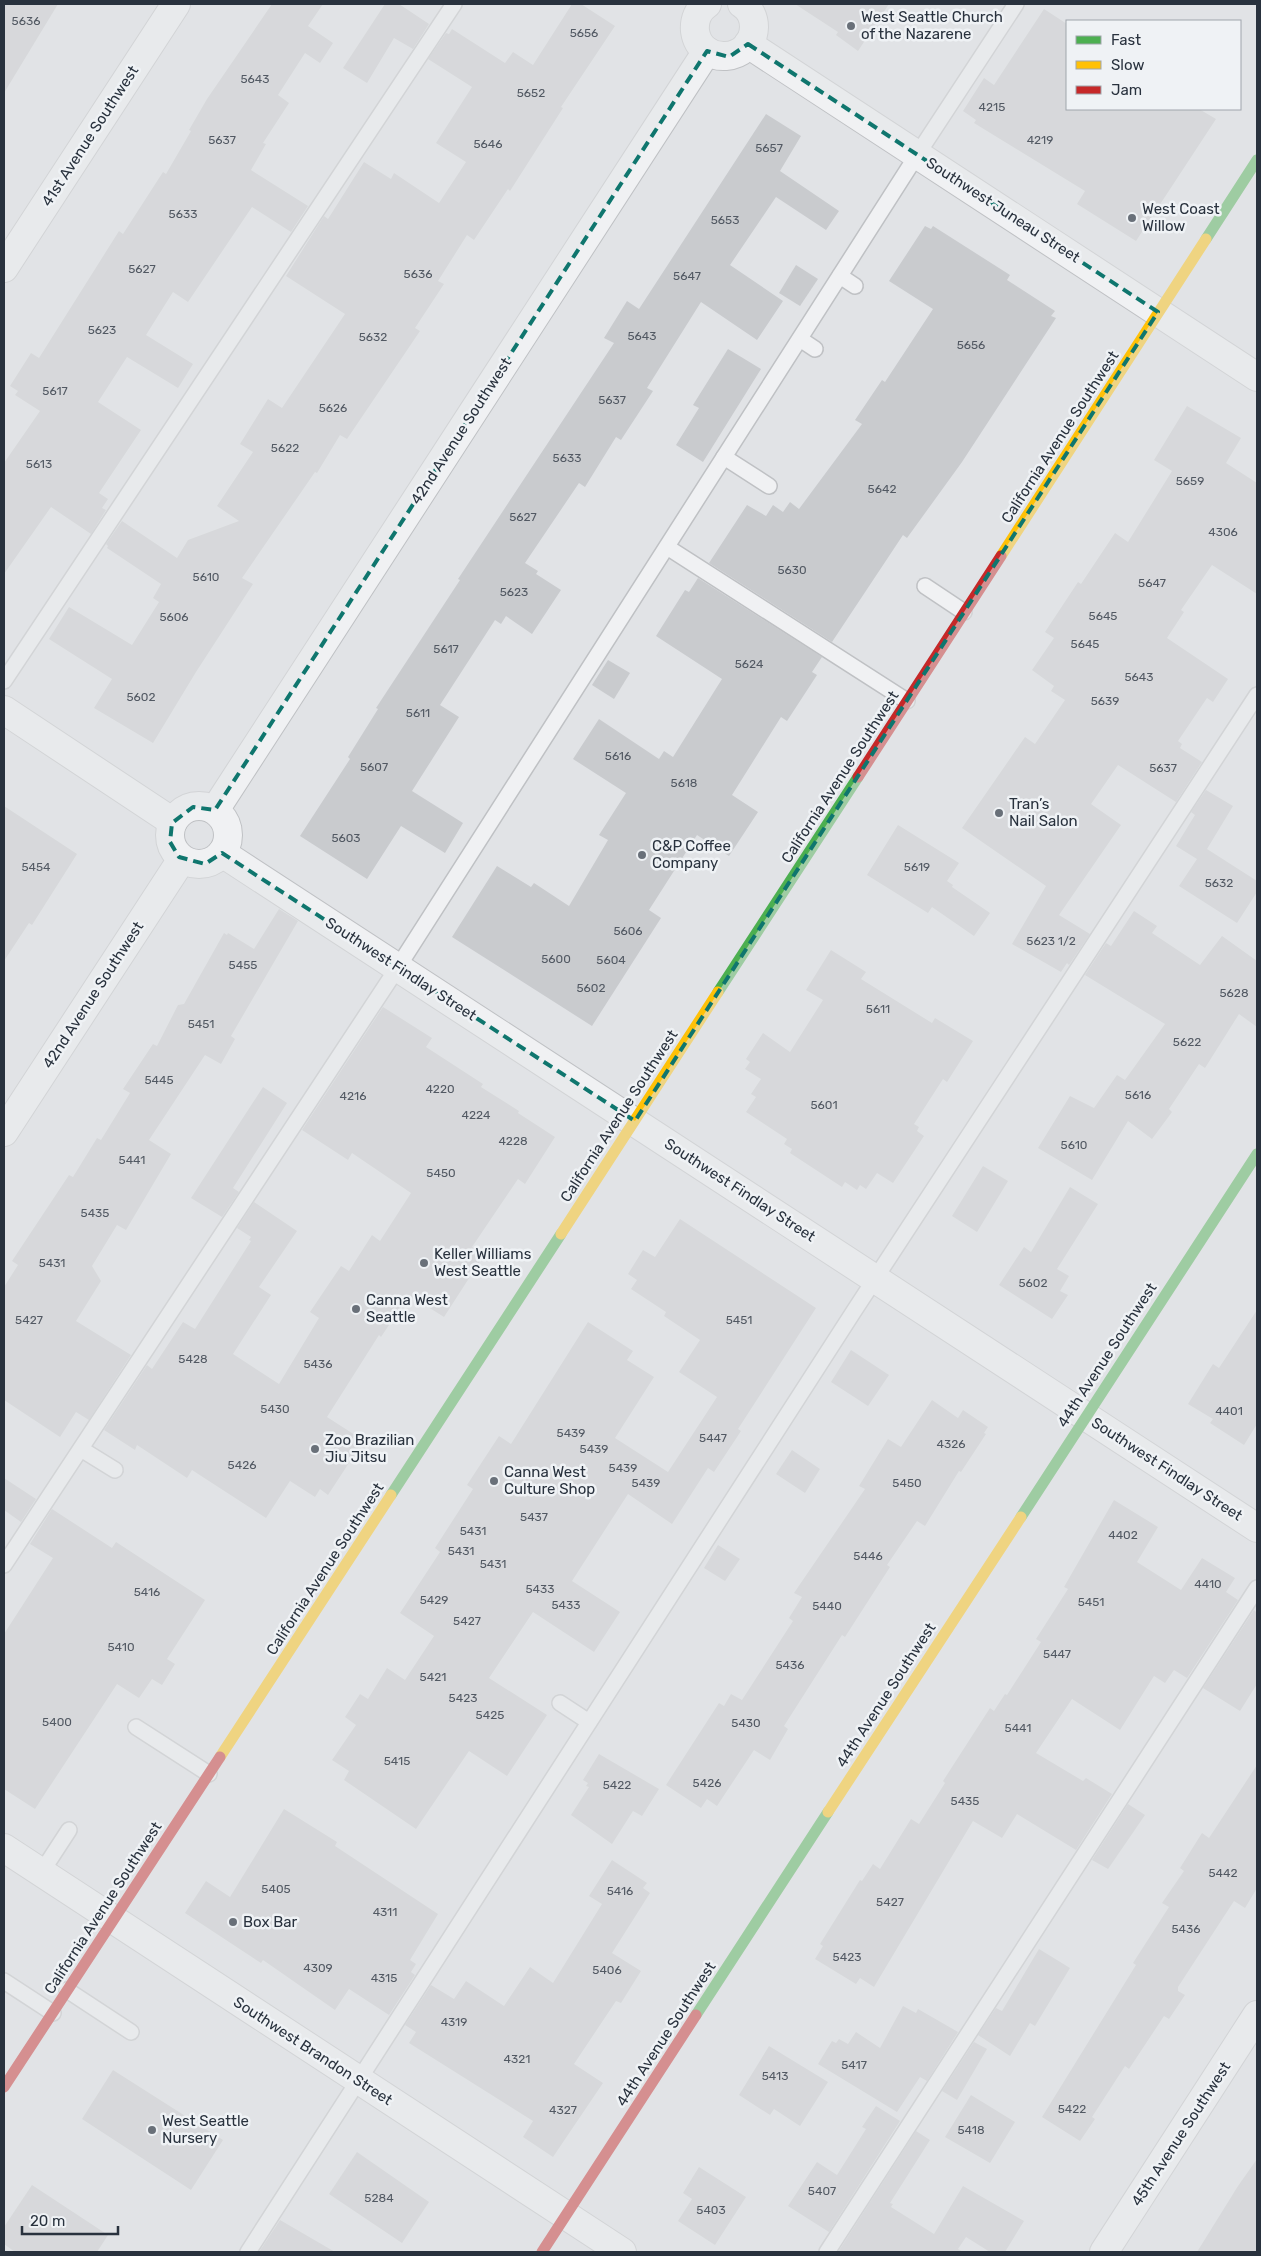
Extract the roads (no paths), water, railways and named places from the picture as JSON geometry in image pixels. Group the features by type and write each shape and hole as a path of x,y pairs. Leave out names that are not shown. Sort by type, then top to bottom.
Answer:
{"main road":[{"name":"California Avenue Southwest","path":"4,2087 634,1121 1257,160"},
{"name":"44th Avenue Southwest","path":"542,2252 1257,1154"}],"street":[{"name":"41st Avenue Southwest","path":"4,268 176,4"},
{"path":"698,6 695,26 696,36 707,51 718,56 729,57 738,54 748,44 754,32 751,14 742,4"},
{"name":"Southwest Juneau Street","path":"748,44 1257,377"},
{"name":"42nd Avenue Southwest","path":"215,810 707,51"},
{"path":"4,710 173,822"},
{"path":"193,807 215,810 226,825 228,834 222,853 205,864 196,865 182,859 173,850 170,842 169,832 173,822 184,810 193,807"},
{"name":"Southwest Findlay Street","path":"222,853 1257,1528"},
{"name":"42nd Avenue Southwest","path":"4,1132 182,859"},
{"name":"Southwest Brandon Street","path":"4,1848 359,2082 622,2252"},
{"name":"45th Avenue Southwest","path":"1104,2252 1257,2015"}],"lane":[{"path":"4,681 454,4"},
{"path":"4,1565 398,967 917,154 1016,4"},
{"path":"840,276 855,286"},
{"path":"800,339 815,349"},
{"path":"724,457 769,486"},
{"path":"667,547 906,701"},
{"path":"925,586 964,612"},
{"path":"248,2252 876,1279 1257,695"},
{"path":"81,1448 115,1470"},
{"path":"827,2252 1257,1588"},
{"path":"560,1703 589,1722"},
{"path":"136,1727 209,1774"},
{"path":"41,1872 69,1830"},
{"path":"4,1981 53,2013"},
{"path":"67,1990 131,2032"}],"place":[{"name":"West Seattle Church of the Nazarene","path":"851,26"},
{"name":"West Coast Willow","path":"1132,218"},
{"name":"Tran’s Nail Salon","path":"999,813"},
{"name":"C&P Coffee Company","path":"642,855"},
{"name":"Keller Williams West Seattle","path":"424,1263"},
{"name":"Canna West Seattle","path":"356,1309"},
{"name":"Zoo Brazilian Jiu Jitsu","path":"315,1449"},
{"name":"Canna West Culture Shop","path":"494,1481"},
{"name":"Box Bar","path":"233,1922"},
{"name":"West Seattle Nursery","path":"152,2130"}]}
